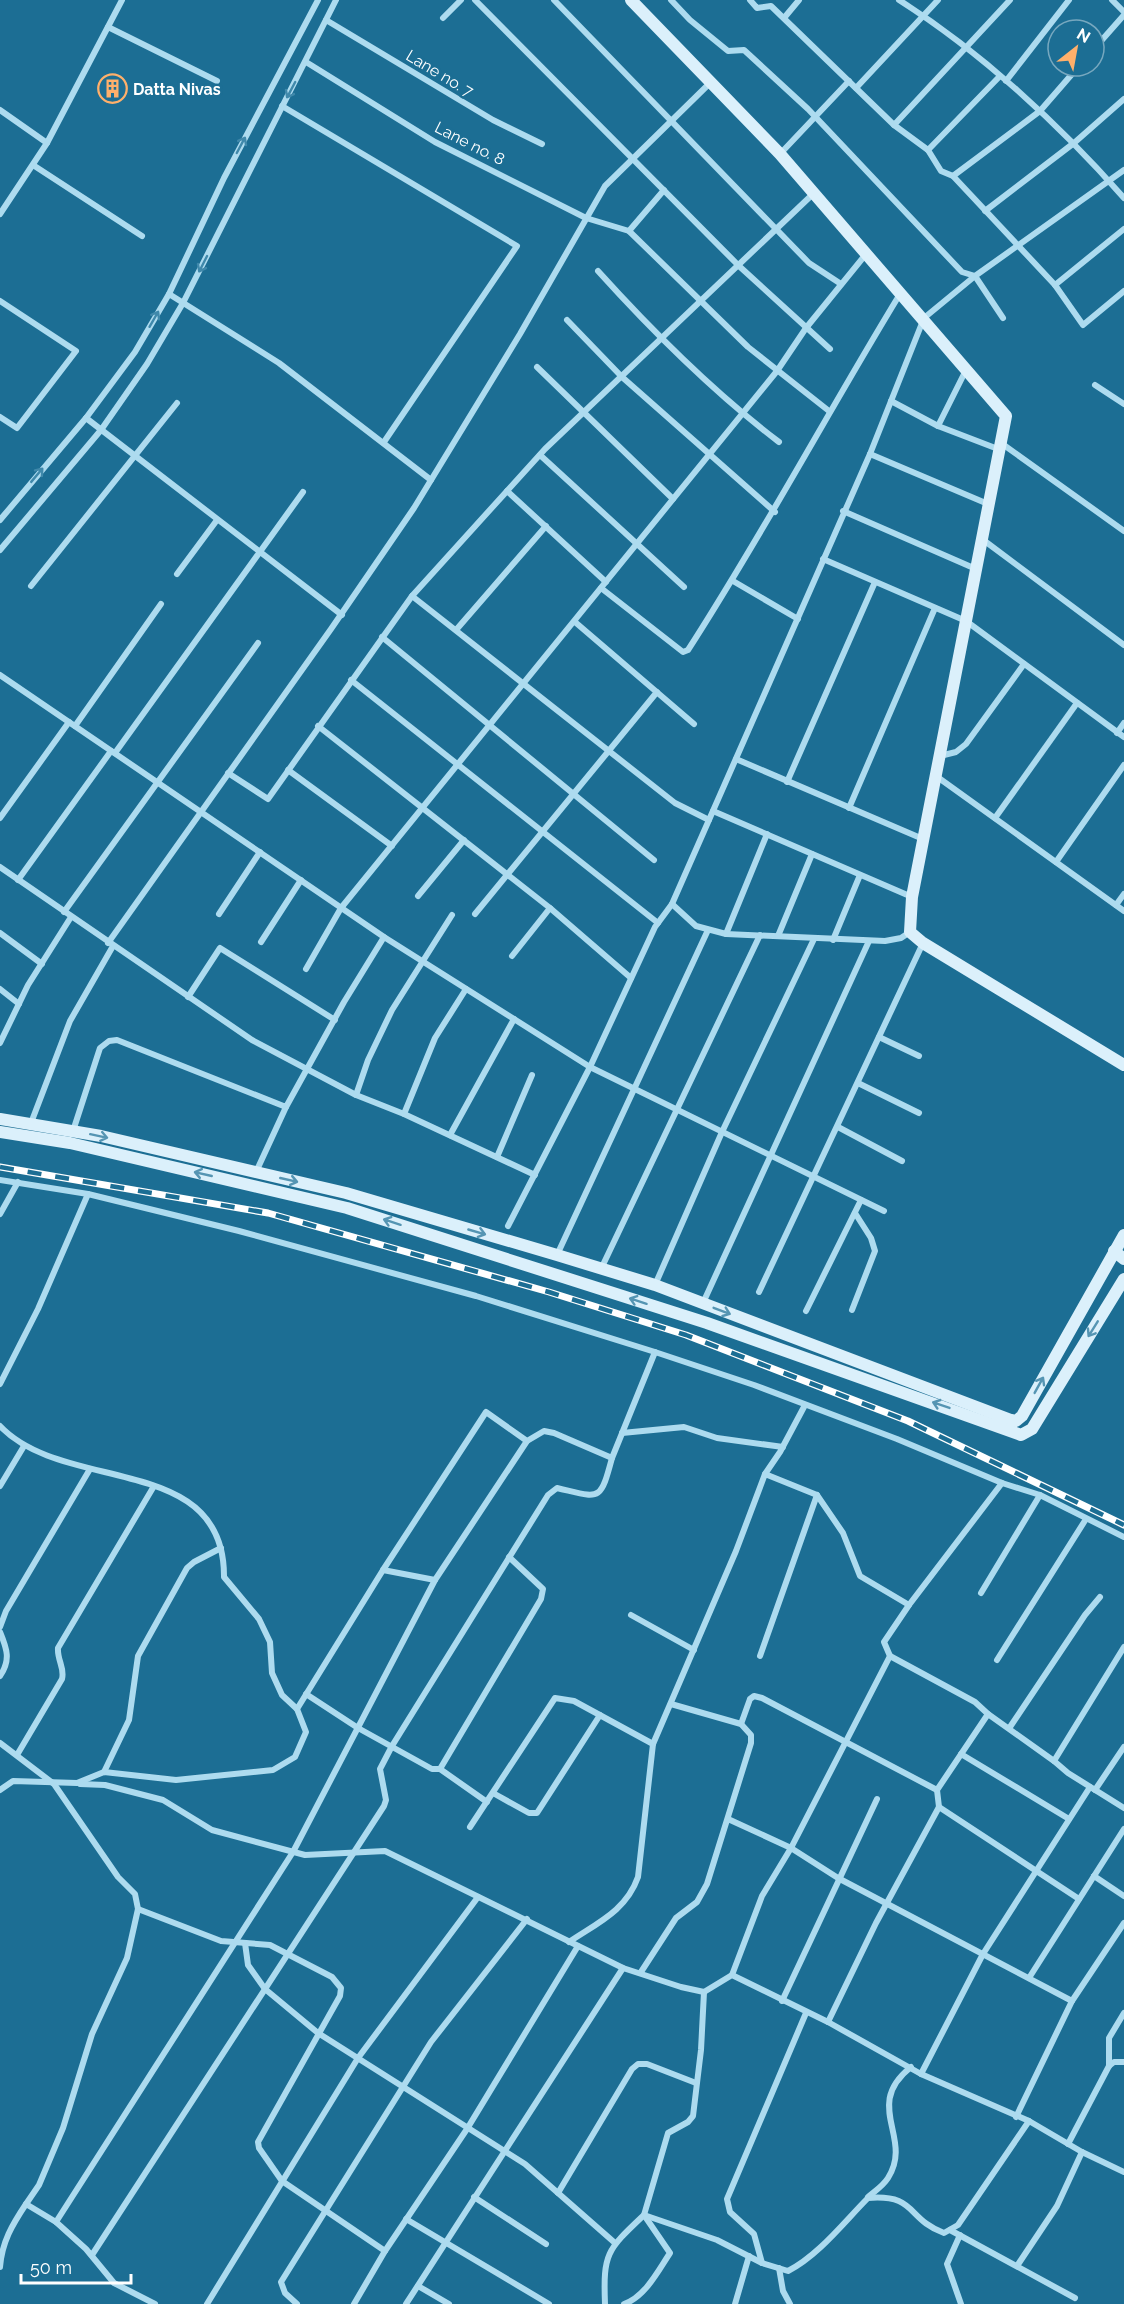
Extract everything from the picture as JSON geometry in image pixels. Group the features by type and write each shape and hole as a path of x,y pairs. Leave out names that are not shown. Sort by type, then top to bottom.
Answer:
{"street":[{"path":"0,214 47,143 122,0"},
{"path":"0,520 126,367 169,294 224,178 318,0"},
{"path":"0,550 100,430 147,364 183,303 336,0"},
{"path":"443,18 461,0"},
{"path":"475,0 739,266 830,349"},
{"path":"554,0 808,263 841,284"},
{"path":"632,0 780,154 924,318 1006,416 912,897 910,932 901,939 869,941 726,934 696,926 672,904"},
{"path":"671,0 690,20 729,51 744,50 815,117 962,272 975,276 1003,318"},
{"path":"750,0 757,8 771,6 894,125 928,150 941,171 954,176 1055,285 1083,325 1124,291"},
{"path":"784,18 799,0"},
{"path":"899,0 1006,81 1074,143 1124,198"},
{"path":"856,88 938,0"},
{"path":"894,125 1010,0"},
{"path":"1006,81 1069,0"},
{"path":"1106,35 1124,14 1112,0"},
{"name":"Lane no. 7","path":"326,20 493,120 542,144"},
{"path":"108,27 217,81"},
{"name":"Lane no. 8","path":"306,62 435,142 586,218 629,231"},
{"path":"928,150 999,76"},
{"path":"954,176 1040,111 1069,78"},
{"path":"31,1123 70,1021 111,944 228,773 342,615 431,480 520,334 605,186 711,81"},
{"path":"780,154 849,81"},
{"path":"985,211 1074,143 1124,99"},
{"path":"282,106 517,246 384,442"},
{"path":"0,110 47,143"},
{"path":"33,165 142,236"},
{"path":"508,1226 590,1067 658,922 672,904 870,454 924,318 975,276 1124,170"},
{"path":"664,190 629,231 700,302 777,371 829,411"},
{"path":"228,773 268,799 412,596 507,490 583,413 777,231 814,193"},
{"path":"1055,285 1124,230"},
{"path":"306,969 341,908 525,685 777,371 806,328 866,254"},
{"path":"598,271 660,340 742,413 779,442"},
{"path":"601,588 686,652 775,512 829,411 900,293"},
{"path":"169,294 279,363 431,480"},
{"path":"0,301 76,351 16,428 0,417"},
{"path":"567,320 622,377 775,512"},
{"path":"537,367 673,499"},
{"path":"938,426 966,370"},
{"path":"1095,385 1124,404"},
{"path":"891,401 938,426 999,446 1123,528"},
{"path":"31,586 177,403"},
{"path":"86,418 342,615"},
{"path":"870,454 988,504"},
{"path":"540,455 684,587"},
{"path":"507,490 606,582"},
{"path":"18,880 303,492"},
{"path":"843,511 976,570"},
{"path":"177,574 217,520"},
{"path":"456,630 546,526"},
{"path":"982,538 1124,645"},
{"path":"823,559 966,621 1124,737"},
{"path":"733,581 798,619"},
{"path":"787,782 875,582"},
{"path":"412,596 675,803 709,820"},
{"path":"0,818 161,604"},
{"path":"849,808 935,608"},
{"path":"575,622 694,724"},
{"path":"382,636 654,860"},
{"path":"64,912 258,643"},
{"path":"939,756 956,752 966,744 1024,664"},
{"path":"0,675 384,937 590,1067 884,1211"},
{"path":"351,680 658,922"},
{"path":"475,914 575,795 657,692"},
{"path":"995,818 1077,703"},
{"path":"1117,733 1124,723"},
{"path":"318,726 550,908 631,978"},
{"path":"735,759 923,840"},
{"path":"1056,862 1124,765"},
{"path":"288,770 392,846"},
{"path":"936,775 1124,911"},
{"path":"713,811 912,897"},
{"path":"726,934 767,834"},
{"path":"418,896 464,840"},
{"path":"219,914 260,852"},
{"path":"778,936 812,854"},
{"path":"0,867 252,1040 356,1095 404,1114 535,1175"},
{"path":"833,940 861,875"},
{"path":"261,942 301,880"},
{"path":"1116,905 1124,894"},
{"path":"512,956 550,908"},
{"path":"356,1095 368,1059 392,1010 452,915"},
{"path":"0,1043 19,1004 71,917"},
{"path":"557,1255 708,930"},
{"path":"910,932 923,943 1124,1065"},
{"path":"0,933 42,964"},
{"path":"601,1270 760,935"},
{"path":"256,1172 286,1107 384,937"},
{"path":"655,1285 722,1132 814,939"},
{"path":"703,1304 769,1155 869,941"},
{"path":"759,1292 923,943"},
{"path":"188,997 219,948 335,1020"},
{"path":"0,989 19,1004"},
{"path":"404,1114 435,1038 466,989"},
{"path":"450,1135 514,1019"},
{"path":"879,1037 919,1056"},
{"path":"73,1131 100,1048 109,1041 117,1040 286,1107"},
{"path":"497,1157 532,1075"},
{"path":"858,1083 919,1113"},
{"path":"0,1119 73,1131 346,1193 557,1255 655,1285 1016,1421 1022,1416 1105,1266 1119,1255 1124,1235"},
{"path":"838,1127 902,1161"},
{"path":"0,1132 70,1143 347,1208 707,1323 1021,1435 1032,1429 1124,1278 1105,1266"},
{"path":"0,1180 88,1194 239,1231 476,1296 655,1352 897,1439 1002,1483 1040,1495 1124,1537"},
{"path":"0,1214 18,1182"},
{"path":"0,1383 38,1309 88,1194"},
{"path":"806,1311 861,1200"},
{"path":"852,1310 875,1251 871,1238 855,1212"},
{"path":"92,2255 384,1806 386,1800 380,1769 392,1746 548,1495 556,1488 590,1496 600,1493 604,1488 612,1458 655,1352"},
{"path":"569,1942 626,1902 633,1892 638,1877 653,1744 736,1551 765,1474 783,1447 805,1405"},
{"path":"297,1709 383,1570 486,1412 527,1440"},
{"path":"1021,1435 1022,1416"},
{"path":"0,1426 24,1446 90,1469 132,1478 189,1500 215,1530 224,1556 224,1577 259,1619 270,1642 272,1673 282,1695 297,1709 306,1732 296,1757 273,1770 176,1780 104,1772 77,1784"},
{"path":"622,1433 684,1427 717,1438 783,1447"},
{"path":"56,2222 293,1852 435,1580 527,1440 544,1431 554,1433 612,1458"},
{"path":"0,1486 24,1446"},
{"path":"0,1627 3,1611 90,1469"},
{"path":"765,1474 817,1495 843,1533 860,1576 909,1605"},
{"path":"1002,1483 909,1605 884,1642 890,1656 975,1702 988,1714 1010,1727 1093,1789 1124,1808"},
{"path":"17,1755 62,1679 64,1672 58,1656 58,1648 154,1486"},
{"path":"760,1656 817,1495"},
{"path":"981,1593 1040,1495"},
{"path":"997,1660 1086,1519"},
{"path":"104,1772 129,1720 136,1665 144,1645 187,1568 221,1548"},
{"path":"440,1770 541,1599 543,1589 509,1557"},
{"path":"383,1570 435,1580"},
{"path":"1010,1727 1085,1615 1100,1598"},
{"path":"631,1615 694,1650"},
{"path":"0,1632 8,1656 7,1665 0,1676"},
{"path":"1054,1761 1124,1647"},
{"path":"0,1790 13,1781 105,1785 163,1800 212,1830 305,1855 386,1851 623,1968 704,1992 732,1975 762,1896 791,1848 844,1740 890,1656"},
{"path":"306,1694 358,1728 432,1768 440,1770 487,1802"},
{"path":"741,1724 750,1699 754,1696 844,1740 937,1790"},
{"path":"471,1827 555,1698 574,1701 653,1744"},
{"path":"641,1972 676,1918 702,1895 751,1743 751,1735 741,1724 671,1704"},
{"path":"828,2022 939,1808 937,1790 988,1714"},
{"path":"493,1793 529,1814 537,1813 600,1715"},
{"path":"0,1743 54,1784 118,1877 135,1894 138,1909 127,1958 92,2034 63,2128 39,2185 8,2231 1,2250 0,2267"},
{"path":"921,2074 983,1954 1070,1819 1124,1747"},
{"path":"961,1754 1070,1819"},
{"path":"782,2001 877,1799"},
{"path":"939,1808 1037,1869 1079,1899"},
{"path":"728,1819 791,1848 838,1878 1072,2001"},
{"path":"1029,1978 1124,1829"},
{"path":"1094,1876 1124,1896"},
{"path":"207,2304 358,2058 478,1897"},
{"path":"138,1909 234,1944 264,1943 332,1977 341,1989 340,1996 258,2142 259,2148 282,2181 385,2251"},
{"path":"297,2304 285,2294 281,2282 431,2042 527,1919"},
{"path":"1016,2118 1072,2001 1124,1923"},
{"path":"245,1943 248,1965 265,1989 318,2033 525,2164 615,2243"},
{"path":"354,2304 385,2251 467,2129 578,1947"},
{"path":"406,2304 623,1968"},
{"path":"732,1975 828,2022 921,2074 1016,2118 1029,2121 1082,2152 1124,2172"},
{"path":"605,2304 603,2277 606,2262 615,2243 644,2215 668,2133 688,2122 693,2116 701,2050 704,1992"},
{"path":"762,2263 754,2234 730,2212 727,2199 806,2013"},
{"path":"1109,2066 1109,2038 1124,2013"},
{"path":"1068,2144 1109,2066 1114,2062 1124,2062"},
{"path":"558,2193 632,2069 638,2064 696,2083"},
{"path":"644,2215 717,2240 762,2263 788,2271 799,2266 883,2184 893,2167 896,2157 888,2098 897,2078 911,2067"},
{"path":"868,2198 889,2196 906,2204 928,2228 944,2233 958,2225 1029,2121"},
{"path":"1017,2266 1057,2206 1082,2152"},
{"path":"474,2197 546,2244"},
{"path":"26,2204 56,2222 92,2255 114,2283 155,2304"},
{"path":"624,2304 631,2302 651,2283 670,2253 644,2215"},
{"path":"406,2219 549,2304"},
{"path":"950,2230 1075,2298"},
{"path":"960,2235 946,2264 960,2304"},
{"path":"735,2304 749,2256"},
{"path":"779,2268 783,2291 790,2304"},
{"path":"418,2286 449,2304"}],"railway":[{"path":"0,1167 268,1213 549,1292 686,1335 908,1421 1124,1525"}],"place":[{"name":"Datta Nivas","path":"112,89"}]}
